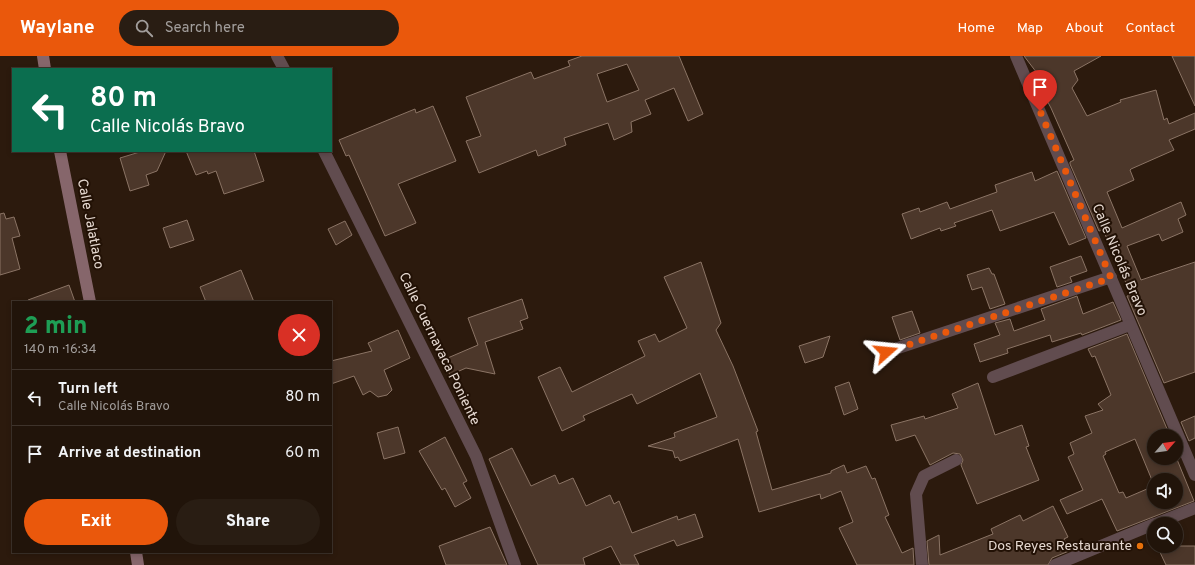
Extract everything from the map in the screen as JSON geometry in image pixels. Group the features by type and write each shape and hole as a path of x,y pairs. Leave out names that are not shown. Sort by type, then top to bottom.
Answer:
{"main road":[{"path":"43,56 45,68"},
{"name":"Calle Jalatlaco","path":"60,152 90,301"},
{"path":"136,553 138,565"}],"street":[{"path":"277,56 283,68"},
{"name":"Calle Nicolás Bravo","path":"1016,56 1195,475"},
{"name":"Calle Cuernavaca Poniente","path":"324,152 476,456 515,565"},
{"path":"886,352 1111,278"},
{"path":"993,376 1130,325"},
{"path":"922,565 916,494 924,476 956,460"},
{"path":"1172,517 1195,508"},
{"path":"1055,565 1147,527"}],"building":[{"path":"582,56 679,56 703,114 688,121 674,88 645,100 651,114 631,122 632,132 614,140 608,123 564,138 566,145 538,156 536,150 479,173 466,141 481,136 466,97 531,72 534,79 570,66 568,61","holes":["627,64 639,90 607,102 597,74"]},
{"path":"1024,56 1101,56 1074,71 1078,80 1072,88 1087,116 1121,102 1120,100 1156,90 1164,120 1167,118 1169,124 1195,113 1195,129 1169,140 1174,150 1131,169 1130,170 1134,180 1107,192 1122,228 1181,202 1186,215 1178,219 1183,232 1162,241 1159,234 1127,246 1141,280 1195,262 1195,372 1164,383 1127,296 1131,295 1113,252 1103,230 1099,231 1070,164 1070,162 1074,160 1051,108 1044,95 1042,96 1035,79 1040,77"},
{"path":"1172,56 1195,56 1195,106"},
{"path":"433,106 456,161 398,184 416,223 385,236 349,155 346,156 339,140 415,109 416,113"},
{"path":"140,152 166,152 157,171 146,175 149,185 130,191 120,158"},
{"path":"186,152 254,152 264,181 224,194 216,171 208,174 207,171 196,175"},
{"path":"1057,171 1086,238 1069,245 1054,212 1000,231 992,210 954,223 956,226 941,231 940,228 911,239 902,214 919,208 920,212 947,202 950,209 997,192 995,185 1032,172 1035,181"},
{"path":"4,213 6,219 14,217 20,236 12,238 20,269 0,275 0,214"},
{"path":"187,220 194,240 170,248 163,228"},
{"path":"345,221 352,235 336,245 328,229"},
{"path":"1081,256 1087,271 1070,277 1072,282 1057,287 1050,267"},
{"path":"701,262 721,323 716,330 733,366 758,431 756,432 772,490 831,473 831,471 844,465 847,473 866,466 872,479 875,478 889,515 885,517 902,553 913,548 914,565 857,565 839,528 853,522 841,491 821,499 820,494 759,512 738,439 680,461 678,457 675,458 673,451 648,446 675,437 674,433 717,417 700,373 637,404 632,394 583,416 585,420 562,431 538,377 560,367 572,392 645,356 638,341 655,334 659,342 687,328 664,277"},
{"path":"989,268 992,274 994,274 1005,304 990,309 982,287 972,290 967,275"},
{"path":"241,270 254,301 206,301 200,287"},
{"path":"69,285 75,301 28,301"},
{"path":"1077,296 1083,314 1113,302 1121,320 1082,335 1081,333 1052,342 1050,335 1007,349 1008,353 980,362 974,344 1000,335 995,323 1010,319 1014,331 1045,320 1041,309"},
{"path":"522,299 528,318 520,321 523,329 485,342 495,374 466,368 450,375 443,360 478,345 468,318"},
{"path":"912,311 920,333 900,340 892,317"},
{"path":"398,330 410,358 384,370 392,390 387,395 378,397 370,391 363,395 354,376 332,384 332,361 372,351 368,343"},
{"path":"1127,334 1167,429 1147,429 1147,465 1179,465 1183,473 1149,473 1135,439 1105,452 1106,454 1103,456 1119,493 1123,492 1126,498 1147,489 1147,509 1173,509 1153,517 1147,517 1147,519 1117,531 1102,499 1067,514 1060,500 1083,490 1068,457 1074,454 1070,443 1092,433 1085,416 1103,410 1098,404 1111,395 1095,356 1092,357 1088,349"},
{"path":"830,336 823,357 805,363 799,346"},
{"path":"849,382 858,409 844,415 835,387"},
{"path":"978,383 995,435 1022,425 1029,446 1026,447 1039,480 977,504 961,465 963,460 960,454 953,453 930,465 915,435 896,441 891,425 924,416 925,419 958,408 952,394"},
{"path":"1195,416 1195,438 1189,441 1181,422"},
{"path":"398,427 405,453 384,459 377,433"},
{"path":"445,437 467,481 463,483 471,498 455,507 445,488 442,490 419,451"},
{"path":"512,448 531,486 555,475 559,484 573,478 586,506 610,495 614,504 619,501 632,533 677,516 678,520 695,514 703,537 677,546 674,540 634,555 639,565 621,565 611,546 583,558 585,565 538,565 489,459"},
{"path":"1183,474 1194,501 1183,505"},
{"path":"1053,506 1068,537 1064,539 1069,551 1052,558 1048,565 929,565 927,541 939,535 940,555 993,534 991,529 1020,515 1023,521"},
{"path":"490,527 507,565 446,565 439,546"},
{"path":"1183,546 1195,546 1195,565 1166,565 1160,553 1183,553"}],"place":[{"name":"Dos Reyes Restaurante","path":"1140,546"}],"route":[{"path":"886,352 1111,278 1040,111"}]}
